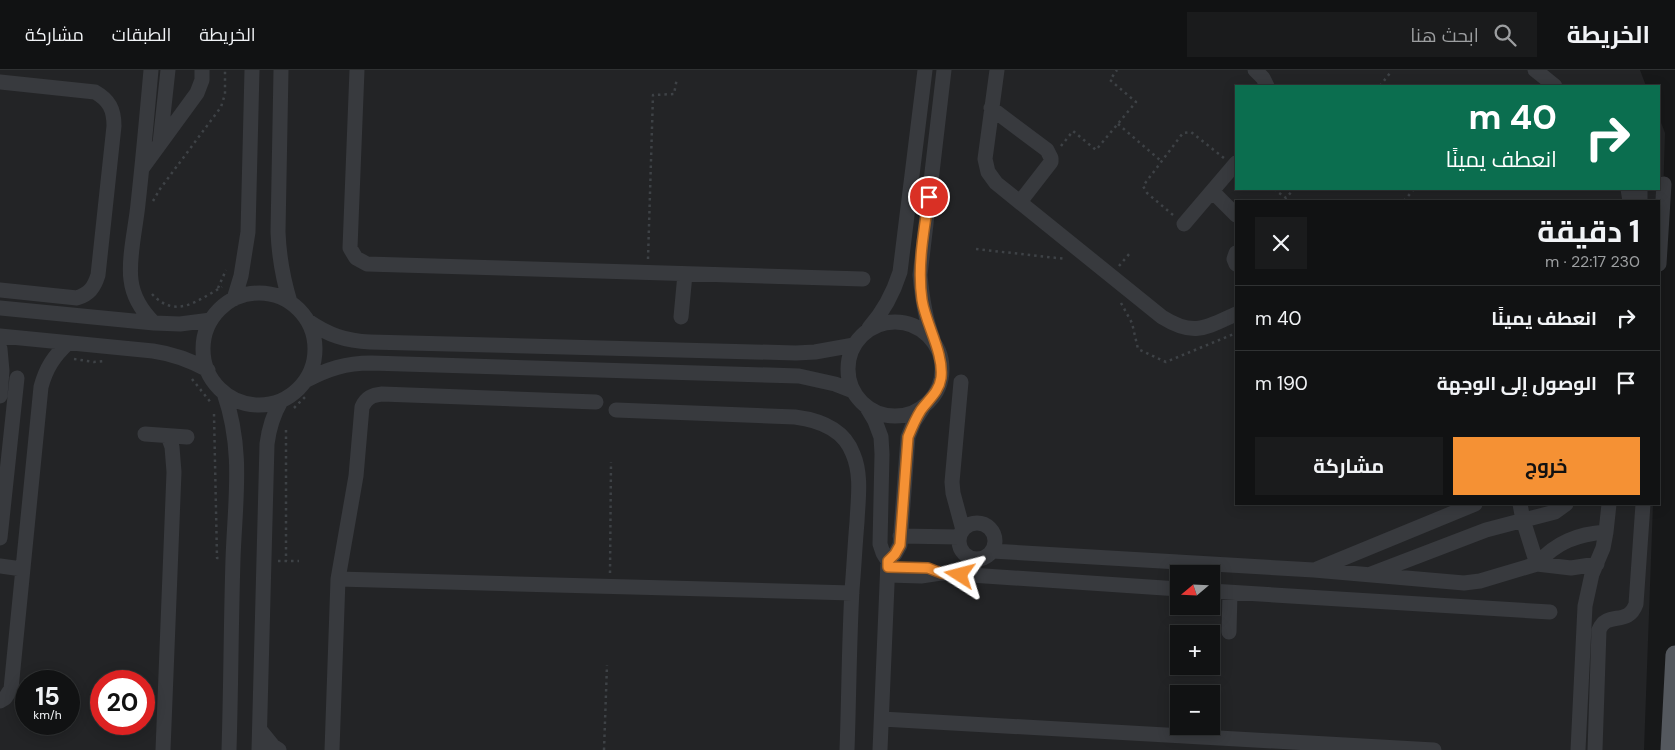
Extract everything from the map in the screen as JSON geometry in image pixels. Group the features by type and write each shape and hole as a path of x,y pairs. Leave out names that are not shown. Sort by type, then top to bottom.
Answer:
{"main road":[{"path":"1670,750 1675,655"}],"street":[{"path":"151,70 131,281 136,300 154,323"},
{"path":"160,144 168,70"},
{"path":"142,168 197,93 202,80 202,70"},
{"path":"234,298 241,276 248,232 252,70"},
{"path":"280,70 279,256 290,302"},
{"path":"357,70 349,236 350,248 356,258 367,264 380,266 863,279"},
{"path":"880,750 888,568 880,544 881,437 875,421 866,406 853,391 848,376 849,360 854,345 882,313 893,294 900,272 925,70"},
{"path":"888,568 900,545 908,437 922,408 935,395 941,379 942,362 926,315 922,299 920,275 944,70"},
{"path":"997,70 985,159 988,172 996,183 1162,317 1174,324 1187,329 1201,329 1235,314"},
{"path":"1255,70 1266,85"},
{"path":"1535,70 1554,85"},
{"path":"0,82 95,92 104,97 111,105 114,115 114,126 98,275 95,286 87,294 77,298 0,290"},
{"path":"991,108 1047,150 1052,158 1020,202"},
{"path":"1184,224 1235,165"},
{"path":"1660,248 1664,184"},
{"path":"1213,192 1235,214"},
{"path":"681,317 685,274"},
{"path":"287,405 252,405 238,401 224,393 215,383 204,358 203,345 211,320 221,308 234,298 248,294 263,293 277,296 290,302 300,311 308,321 315,345 315,358 305,389"},
{"path":"0,308 154,323 180,324 211,320"},
{"path":"308,321 337,338 353,342 796,353 825,351 854,345"},
{"path":"867,331 885,323 904,323 922,331 936,345"},
{"path":"0,336 154,351 175,355 192,361 208,370"},
{"path":"0,701 5,698 10,689 41,387 45,372 53,358 68,342"},
{"path":"0,349 2,371 0,396"},
{"path":"259,750 267,444 269,429 274,414 287,405 295,393 305,389 320,372 354,363 371,363 798,376 836,384 853,391"},
{"path":"2,371 41,387"},
{"path":"0,538 17,378"},
{"path":"900,536 961,534 969,525 976,523 984,524 991,529 995,536 992,552 981,560 973,559 962,551 959,544 961,534 952,482 961,382"},
{"path":"224,393 234,425 238,461 233,559 229,750"},
{"path":"332,750 338,579 356,476 362,408 369,397 382,394 596,402"},
{"path":"866,406 879,414 894,417 909,415 922,408"},
{"path":"616,410 796,416 830,426 844,438 853,453 859,490 852,593 847,750"},
{"path":"145,434 187,437"},
{"path":"164,750 174,472 172,447 168,436"},
{"path":"1314,570 1472,505"},
{"path":"1520,505 1537,564"},
{"path":"1368,575 1486,530 1555,512 1565,505"},
{"path":"1578,750 1585,606 1592,574 1597,564 1606,532 1609,505"},
{"path":"1595,750 1599,630 1601,624 1606,620 1624,618 1630,615 1636,604 1643,505"},
{"path":"1537,564 1552,549 1574,537 1606,532"},
{"path":"992,552 1314,570 1464,583 1480,581 1537,564 1571,568 1597,564"},
{"path":"0,566 22,569"},
{"path":"888,568 921,576 941,573 1170,588"},
{"path":"338,579 852,593"},
{"path":"1220,591 1550,612"},
{"path":"1229,632 1230,592"},
{"path":"882,719 1434,750"},
{"path":"260,730 273,746 279,750"}],"path":[{"path":"152,208 154,199 160,189 221,107 225,94 225,70"},
{"path":"1052,158 1073,131 1096,150 1136,102 1110,80 1117,70"},
{"path":"1383,85 1390,72"},
{"path":"647,273 653,96 674,94 677,78"},
{"path":"1118,124 1161,161"},
{"path":"1184,224 1143,188 1144,183 1184,133 1188,131 1235,165"},
{"path":"1275,190 1286,198 1293,190"},
{"path":"1405,200 1413,190"},
{"path":"976,249 1074,260"},
{"path":"150,290 152,296 162,304 174,307 186,306 241,276"},
{"path":"1120,301 1132,324 1138,349 1166,362 1235,334"},
{"path":"67,359 94,362 111,360"},
{"path":"191,378 215,409 219,418"},
{"path":"287,405 305,389"},
{"path":"215,409 216,558"},
{"path":"286,426 286,561"},
{"path":"610,586 611,462"},
{"path":"264,560 299,561"},
{"path":"604,750 607,665"}],"shaded area":[{"path":"0,70 1640,70 1646,85 1235,85 1235,190 1660,190 1660,120 1665,133 1660,290 1660,200 1235,200 1235,505 1653,505 1644,750 0,750"}],"route":[{"path":"929,197 920,275 927,323 942,362 941,379 935,395 922,408 908,437 900,545 888,561 888,567 928,568 941,573 960,575"}]}
